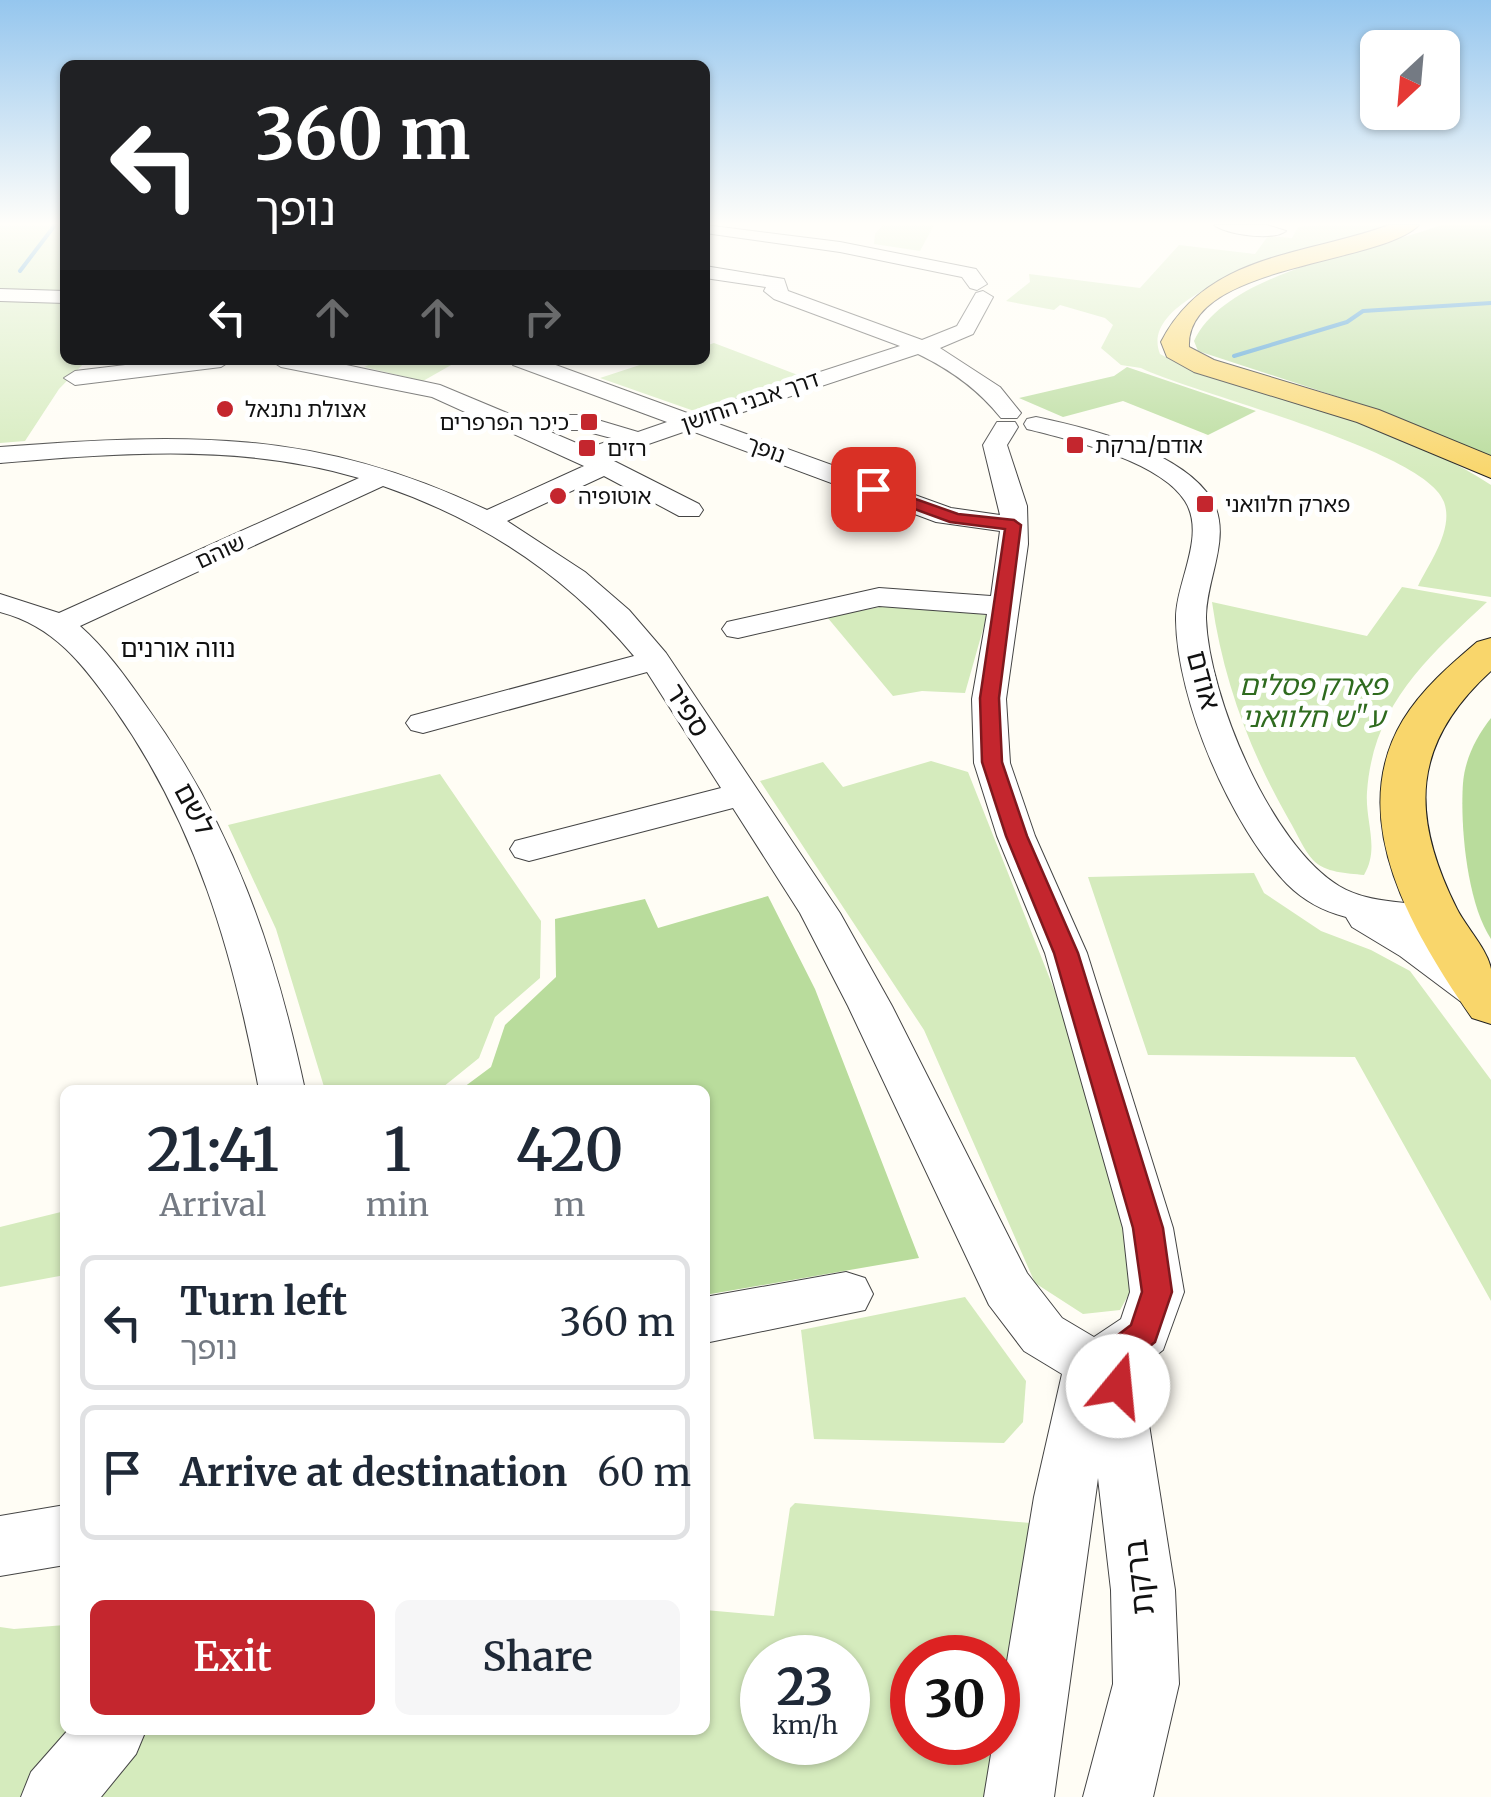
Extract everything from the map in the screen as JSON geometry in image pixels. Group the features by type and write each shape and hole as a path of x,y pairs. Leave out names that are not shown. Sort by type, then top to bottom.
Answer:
{"main road":[{"path":"1192,309 1174,342 1177,351 1204,366 1368,416 1491,468"},
{"path":"1490,1004 1454,952 1425,899 1404,809 1404,777 1412,746 1438,700 1491,650"}],"street":[{"name":"אודם","path":"826,309 848,315 967,373 995,393 1017,421 1063,430 1144,461 1184,483 1197,496 1206,513 1191,620 1201,680 1236,770 1285,861 1316,889"},
{"name":"דרך אבני החושן","path":"485,521 636,440 914,346 961,334 972,309"},
{"path":"75,378 180,365"},
{"path":"312,365 440,392 688,510"},
{"name":"נופך","path":"536,365 946,516 1014,525"},
{"path":"1017,421 995,445 1014,506 1014,525 990,698 992,762 1016,836 1066,953 1148,1228 1157,1292 1144,1333 1105,1358 1064,1497 1019,1797"},
{"path":"521,428 542,422 582,423 636,440"},
{"name":"ספיר","path":"0,455 216,445 284,453 380,478 485,521 579,583 633,631 655,660 820,913 870,1006 1008,1289 1031,1326 1058,1348 1105,1358"},
{"name":"שוהם","path":"60,624 380,478"},
{"path":"738,629 879,597 1005,606"},
{"name":"לשם","path":"0,603 23,608 73,634 154,736 189,794 223,864 263,996 281,1085"},
{"path":"423,722 655,660"},
{"path":"529,848 742,794"},
{"path":"1316,889 1357,897 1380,893 1398,878 1410,843"},
{"path":"1316,889 1384,913 1436,919"},
{"path":"1316,889 1415,946 1490,1004"},
{"path":"710,1319 846,1294"},
{"name":"ברקת","path":"1105,1358 1119,1418 1143,1590 1146,1684 1118,1797"},
{"path":"0,1546 60,1536"},
{"path":"56,1797 108,1735"}],"green space":[{"path":"0,309 60,309 60,365 82,365 59,389 25,441 0,443"},
{"path":"1073,309 1176,309 1160,329 1160,354 1202,373 1387,433 1491,485 1491,597 1418,586 1446,523 1444,502 1428,482 1355,444 1141,368 1121,365 1101,348 1113,325 1105,318"},
{"path":"1222,309 1491,309 1491,459 1369,407 1198,351 1194,341"},
{"path":"710,344 803,377 697,412 600,378 640,365 710,365"},
{"path":"368,365 451,365 423,381 364,367"},
{"path":"1127,367 1256,411 1208,435 1123,401 1063,417 1019,398 1114,376"},
{"name":"פארק פסלים ע\"ש חלוואני","path":"1402,587 1487,602 1424,664 1392,708 1371,761 1367,792 1369,865 1364,875 1337,872 1309,856 1262,768 1231,687 1212,602 1367,636"},
{"path":"891,605 987,615 965,693 922,691 893,696 827,617"},
{"path":"1491,718 1491,939 1471,885 1462,801 1469,757"},
{"path":"931,761 968,772 1067,1022 1121,1203 1133,1287 1120,1310 1083,1314 1035,1283 924,1030 760,781 823,762 843,787"},
{"path":"440,774 541,921 540,978 495,1017 479,1058 445,1085 323,1085 276,929 228,825"},
{"path":"1254,873 1264,893 1321,931 1371,950 1410,971 1491,1080 1491,1301 1355,1057 1148,1055 1088,877"},
{"path":"768,896 815,989 919,1258 710,1294 710,1085 467,1085 491,1067 505,1025 556,977 555,919 645,899 658,928"},
{"path":"60,1212 60,1276 0,1287 0,1227"},
{"path":"965,1297 1026,1381 1023,1422 1004,1443 814,1439 801,1330"},
{"path":"795,1503 1042,1524 1020,1635 890,1635 890,1765 994,1765 988,1797 0,1797 0,1627 60,1625 60,1735 710,1735 710,1610 774,1616 790,1508"}],"waterway":[{"path":"1234,356 1347,322 1363,311 1397,309"}],"place":[{"name":"אצולת נתנאל","path":"225,409"},
{"name":"כיכר הפרפרים","path":"589,422"},
{"name":"אודם/ברקת","path":"1075,445"},
{"name":"רזים","path":"587,448"},
{"name":"אוטופיה","path":"558,496"},
{"name":"פארק חלוואני","path":"1205,504"}],"district":[{"name":"נווה אורנים","path":"178,648"}],"route":[{"path":"873,489 956,519 1014,525 990,698 992,762 1016,836 1066,953 1148,1228 1157,1292 1144,1333 1118,1354 1118,1386"}]}
